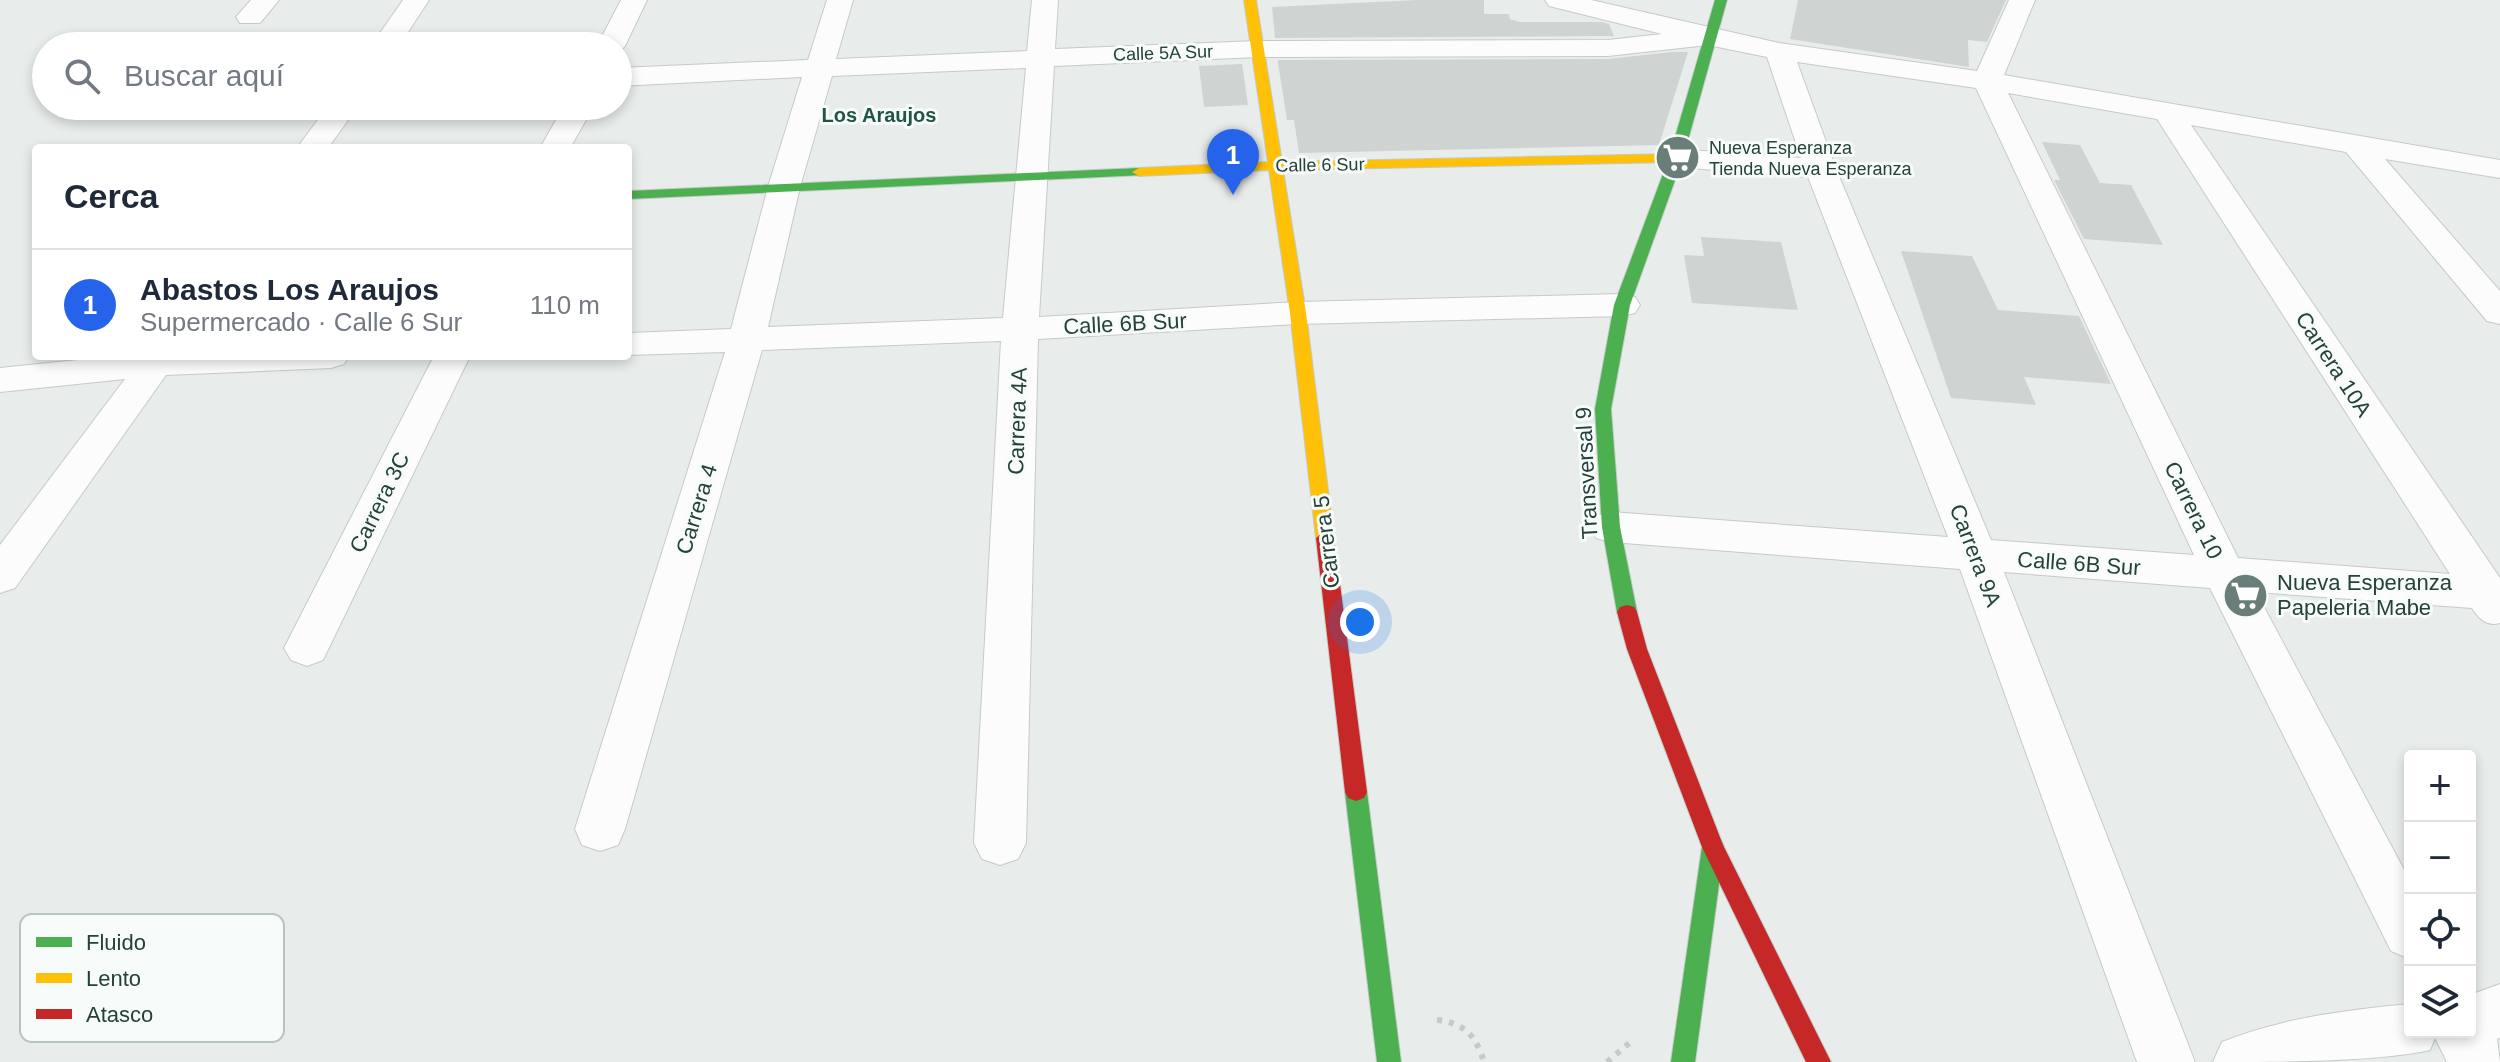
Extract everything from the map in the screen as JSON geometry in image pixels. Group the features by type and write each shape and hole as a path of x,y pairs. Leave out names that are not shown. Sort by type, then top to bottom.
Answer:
{"street":[{"path":"394,32 416,0"},
{"path":"618,32 634,0"},
{"path":"784,187 840,0"},
{"name":"Carrera 4A","path":"1000,843 1020,329 1045,0"},
{"name":"Carrera 5","path":"1250,0 1298,313 1389,1062"},
{"path":"1558,0 1779,51 1987,81 2500,169"},
{"name":"Transversal 9","path":"1721,0 1676,158 1622,305 1603,409 1611,527 1620,583 1637,649 1713,847 1819,1062"},
{"path":"1987,81 2022,0"},
{"name":"Calle 5A Sur","path":"632,76 1258,49 1608,48 1708,37"},
{"name":"Carrera 9A","path":"1779,51 1820,169 1977,557 2166,1062"},
{"name":"Carrera 10","path":"1987,81 2224,573 2404,922"},
{"name":"Carrera 10A","path":"2167,112 2495,601"},
{"path":"315,144 333,120"},
{"path":"557,144 571,120"},
{"path":"2355,143 2500,313"},
{"name":"Calle 6 Sur","path":"632,195 1277,166 1676,158 1820,169"},
{"name":"Carrera 4","path":"600,829 747,339 784,187"},
{"name":"Calle 6B Sur","path":"632,344 1020,329 1298,313 1622,305"},
{"path":"0,380 158,360"},
{"path":"0,577 158,360"},
{"name":"Carrera 3C","path":"307,648 450,360"},
{"name":"Calle 6B Sur","path":"1611,527 1977,557 2224,573 2495,601"},
{"name":"Transversal 9","path":"1683,1062 1713,847"},
{"path":"2242,1062 2344,1038 2404,1032"}],"path":[{"path":"1384,1021 1441,1020 1460,1023 1476,1037 1484,1062"}],"building":[{"path":"1484,0 1484,14 1509,14 1510,19 1520,22 1602,22 1609,24 1614,36 1275,38 1272,7"},
{"path":"1798,0 2006,0 1987,42 1968,40 1969,67 1790,39"},
{"path":"1688,52 1659,145 1299,153 1294,120 1287,120 1278,63 1278,60 1608,59"},
{"path":"1242,64 1248,105 1204,107 1199,66"},
{"path":"2042,142 2080,145 2100,183 2131,185 2163,245 2084,239 2054,180 2060,180"},
{"path":"1701,237 1781,242 1798,310 1692,303 1684,255 1704,256"},
{"path":"1901,251 1972,256 1998,310 2079,316 2111,384 2024,377 2036,405 1951,398"}],"traffic: fast":[{"path":"1627,612 1611,527 1603,409 1622,305 1676,158 1721,0"},
{"path":"632,195 1139,172"},
{"path":"1356,792 1389,1062"},
{"path":"1683,1062 1713,847"}],"traffic: slow":[{"path":"1250,0 1298,313 1325,538"},
{"path":"1139,172 1277,166 1676,158"}],"traffic: jam":[{"path":"1325,538 1356,792"},
{"path":"1627,612 1637,649 1713,847 1819,1062"}],"place":[{"name":"Nueva Esperanza Tienda Nueva Esperanza","path":"1678,158"},
{"name":"Abastos Los Araujos","path":"1233,195"},
{"name":"Nueva Esperanza Papeleria Mabe","path":"2246,595"}],"district":[{"name":"Los Araujos","path":"879,115"}]}
